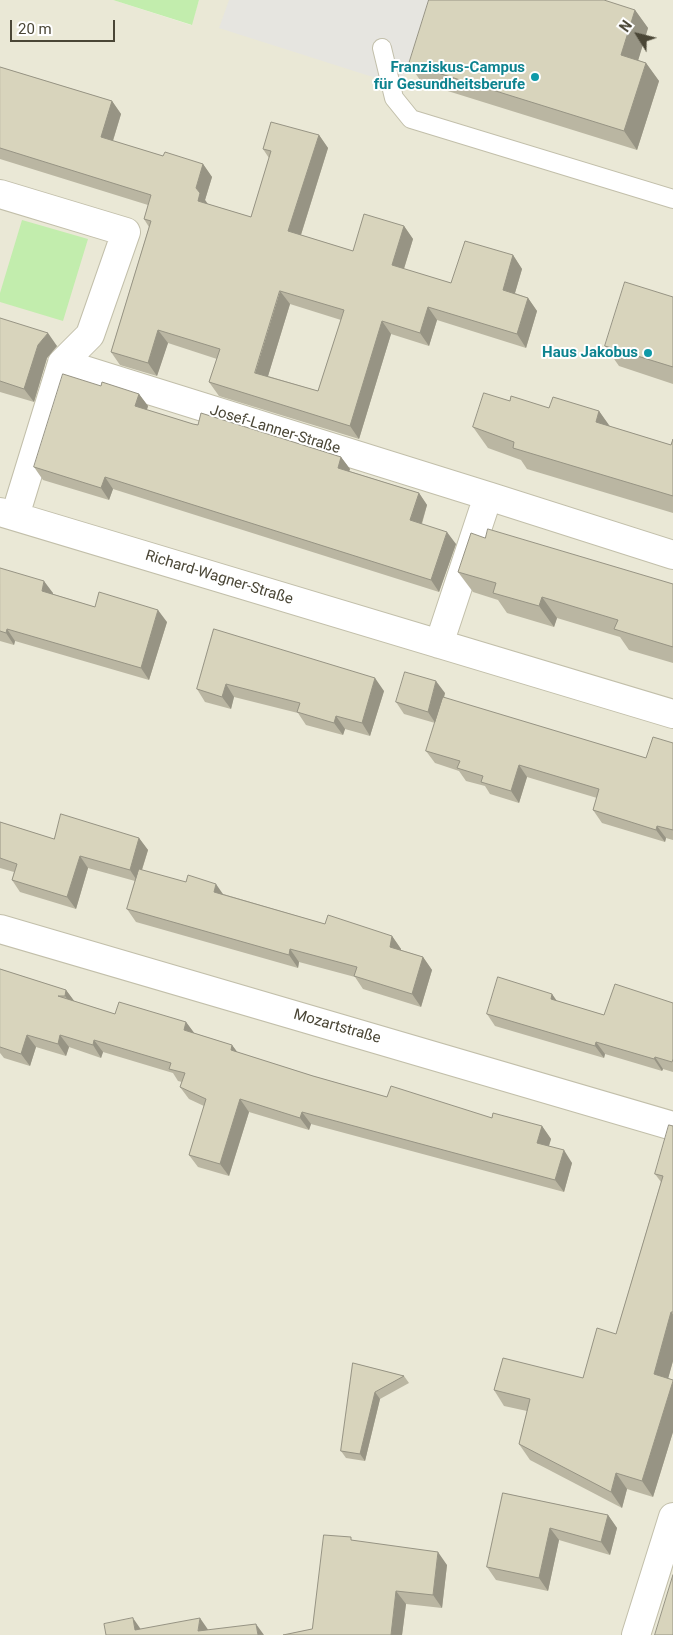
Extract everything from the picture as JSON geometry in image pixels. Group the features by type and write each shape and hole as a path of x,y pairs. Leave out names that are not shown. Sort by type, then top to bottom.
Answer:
{"street":[{"path":"0,194 126,232 90,335 62,364 8,514"},
{"name":"Josef-Lanner-Straße","path":"62,364 488,496"},
{"path":"438,644 488,496 673,555"},
{"name":"Richard-Wagner-Straße","path":"8,514 673,714"},
{"name":"Mozartstraße","path":"0,929 673,1126"},
{"path":"636,1635 673,1520"}],"lane":[{"path":"382,48 394,98 411,119 673,200"}],"shaded area":[{"path":"0,0 113,0 191,25 199,0 673,0 673,1635 0,1635"},
{"path":"229,0 429,0 401,86 219,28"}],"green space":[{"path":"113,0 199,0 192,25"},
{"path":"22,220 88,239 63,321 0,302 0,293"}],"building":[{"name":"Franziskus-Campus für Gesundheitsberufe","path":"429,0 604,0 635,10 621,55 646,63 624,131 409,64"},
{"path":"0,67 112,101 101,137 163,156 165,152 203,164 196,188 200,193 198,201 251,217 271,151 263,149 271,122 319,135 288,231 353,251 364,214 404,226 392,265 451,283 465,241 513,255 503,290 528,298 517,334 428,307 420,333 382,321 350,426 209,382 220,349 158,330 148,363 111,352 151,221 144,219 151,195 0,148","holes":["280,291 344,310 318,391 255,373"]},
{"path":"625,282 673,297 673,367 605,346"},
{"path":"0,318 48,333 38,345 24,389 0,381"},
{"path":"63,374 101,386 102,382 139,394 135,406 193,424 198,425 201,413 341,457 338,468 419,493 410,520 447,532 431,580 105,477 101,488 34,467"},
{"path":"484,393 510,401 511,396 549,408 553,397 599,411 596,422 671,445 673,439 673,496 513,448 514,442 473,427"},
{"path":"488,529 673,584 673,647 614,629 618,620 542,597 539,606 493,593 496,583 458,572 471,533 485,538"},
{"path":"0,568 44,581 42,591 95,607 99,592 158,610 141,668 7,629 6,633 0,631"},
{"path":"214,629 375,678 362,723 336,716 334,723 297,712 300,703 226,684 222,697 197,689"},
{"path":"405,672 436,681 428,712 396,702"},
{"path":"443,697 646,758 653,737 673,743 673,830 657,826 656,830 593,810 599,789 519,765 511,791 481,782 483,776 457,768 460,761 426,751"},
{"path":"61,814 139,838 130,870 80,856 67,897 12,880 17,864 0,858 0,822 54,839"},
{"path":"139,869 186,882 188,875 216,884 214,892 325,924 328,915 392,936 390,947 423,957 412,994 354,976 357,967 290,949 289,955 127,909"},
{"path":"0,969 66,990 65,996 58,996 115,1014 119,1002 186,1022 184,1030 232,1045 231,1050 313,1076 387,1097 391,1086 492,1118 493,1113 542,1126 537,1143 564,1150 555,1180 302,1112 300,1118 240,1099 220,1164 189,1155 206,1099 180,1087 185,1073 169,1069 171,1063 94,1040 93,1045 60,1035 58,1044 27,1035 21,1054 0,1047"},
{"path":"498,977 552,994 551,999 604,1015 615,984 673,1003 672,1062 655,1057 654,1059 596,1042 595,1046 487,1014"},
{"path":"669,1125 673,1126 673,1312 671,1312 654,1374 673,1381 642,1481 616,1473 611,1492 519,1444 530,1399 494,1390 503,1358 583,1378 597,1328 616,1334 663,1176 655,1174"},
{"path":"353,1363 404,1376 375,1392 360,1454 341,1451"},
{"path":"503,1493 608,1515 601,1542 550,1528 539,1578 487,1567"},
{"path":"324,1535 351,1537 351,1540 438,1552 433,1595 396,1591 391,1635 283,1635 312,1629"},
{"path":"673,1575 673,1635 655,1635"},
{"path":"133,1618 135,1630 200,1618 198,1631 256,1624 258,1635 106,1635 104,1624"}],"place":[{"name":"Franziskus-Campus für Gesundheitsberufe","path":"535,77"},
{"name":"Haus Jakobus","path":"648,353"}]}
